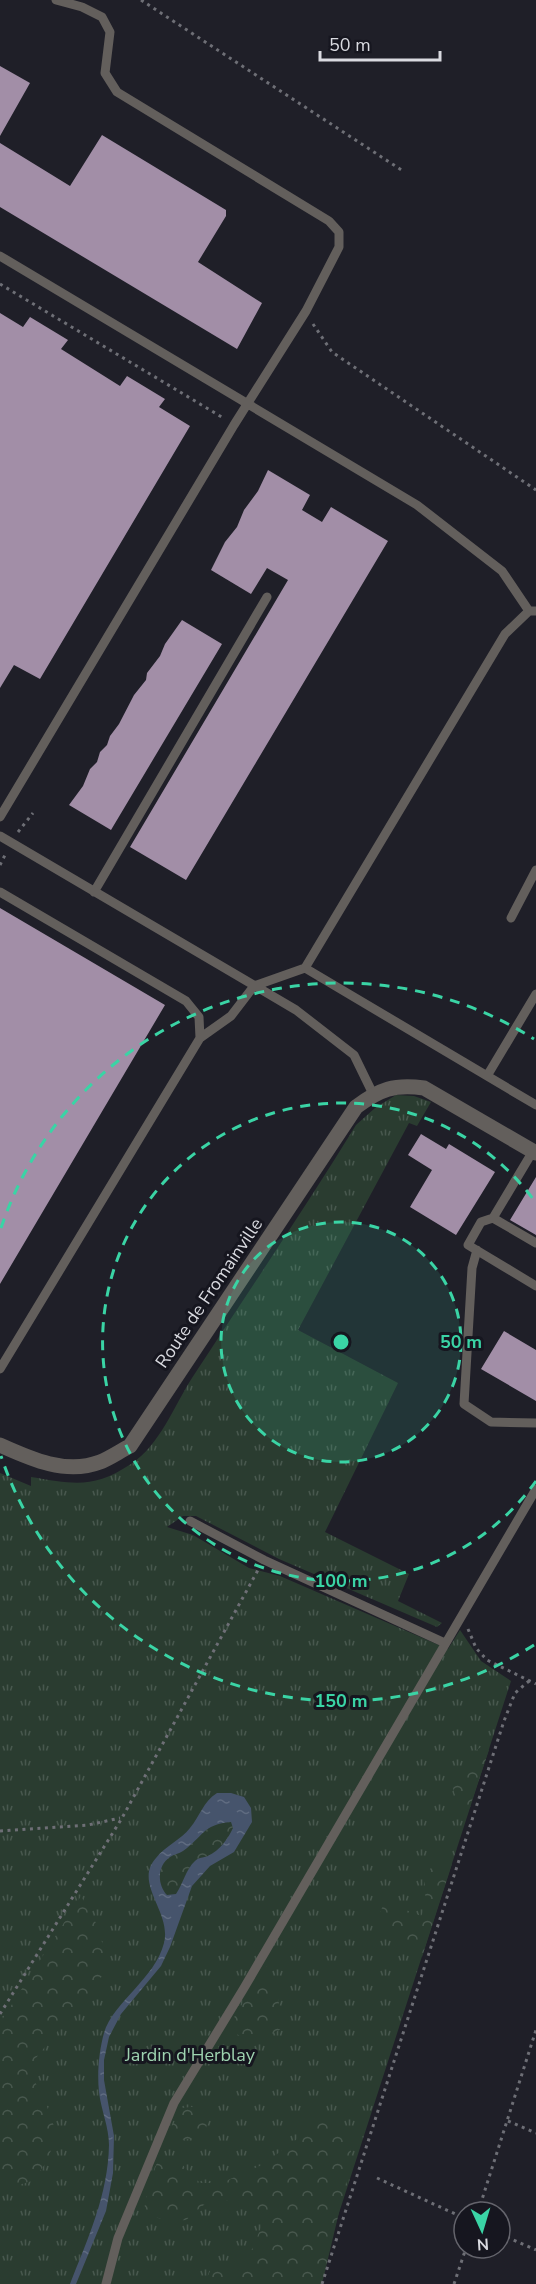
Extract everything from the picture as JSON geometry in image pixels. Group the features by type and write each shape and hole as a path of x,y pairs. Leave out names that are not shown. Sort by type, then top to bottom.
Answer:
{"street":[{"name":"Route de Fromainville","path":"0,1445 33,1460 65,1467 100,1462 130,1446 356,1107 373,1094 402,1085 424,1088 534,1152"}],"lane":[{"path":"0,817 234,425 306,311 339,247 339,232 329,220 117,92 105,73 110,32 102,17 56,0"},
{"path":"0,256 417,505 501,571 533,611 505,634 305,968 254,986 231,1016 200,1038 0,1369"},
{"path":"94,892 267,597"},
{"path":"0,836 296,1010 354,1055 373,1094"},
{"path":"511,918 536,870"},
{"path":"0,892 186,1001 199,1017 200,1038"},
{"path":"305,968 536,1105"},
{"path":"487,1076 536,994"},
{"path":"534,1152 493,1218 481,1222 468,1245 536,1286"},
{"path":"493,1218 536,1243"},
{"path":"477,1250 472,1268 464,1404 491,1422 536,1424"},
{"path":"106,2284 118,2238 174,2103 244,1988 536,1489"},
{"path":"190,1521 264,1560 445,1643"}],"path":[{"path":"141,0 403,171"},
{"path":"0,284 234,425"},
{"path":"306,311 318,334 332,352 536,490"},
{"path":"0,2014 122,1818 264,1560"},
{"path":"462,1615 481,1655 536,1684"},
{"path":"322,2284 504,1721 515,1693 528,1681"},
{"path":"0,1831 88,1825 122,1818"},
{"path":"481,2200 536,2030"},
{"path":"507,2120 536,2133"},
{"path":"377,2178 452,2212"},
{"path":"512,2239 536,2250"},
{"path":"454,2284 462,2260"}],"green space":[{"name":"Jardin d'Herblay","path":"396,1095 414,1096 431,1102 417,1126 409,1123 298,1330 398,1383 325,1532 409,1574 398,1601 442,1623 437,1627 279,1559 196,1516 183,1516 167,1527 193,1535 249,1568 280,1576 448,1649 460,1630 481,1661 511,1681 316,2284 0,2284 0,1473 31,1486 31,1477 72,1483 94,1481 118,1472 141,1456 166,1424 192,1378 356,1125 375,1108"},
{"path":"481,1747 489,1750 467,1815 457,1802 453,1788 455,1777 469,1755"},
{"path":"231,1822 233,1827 223,1844 212,1854 195,1861 176,1894 167,1895 160,1879 163,1863 172,1855 185,1850 210,1828"},
{"path":"437,1862 452,1864 422,1957 412,1943 387,1928 379,1914 384,1904 421,1916 425,1901 426,1876"},
{"path":"81,1896 96,1923 106,1955 103,1975 36,2058 35,2082 44,2098 57,2135 46,2163 32,2181 5,2189 0,2188 0,2023"},
{"path":"266,1966 278,1994 281,2029 261,2037 240,2036 228,2027"},
{"path":"199,2106 209,2117 204,2135 201,2138 177,2140 169,2132 182,2108"},
{"path":"328,2116 348,2138 351,2157 322,2284 213,2284 207,2278 210,2271 233,2271 249,2256 265,2218 252,2203 232,2200 205,2204 186,2220 173,2221 143,2215 159,2156 176,2159 200,2183 221,2183 262,2165 296,2140 310,2117"}],"water":[{"path":"217,1793 231,1793 244,1797 251,1808 252,1822 234,1852 210,1866 192,1886 161,1966 121,2014 109,2037 104,2060 104,2080 114,2136 113,2173 106,2211 76,2284 70,2284 96,2216 108,2163 109,2138 98,2085 104,2033 116,2011 152,1968 164,1943 163,1920 151,1888 150,1868 160,1854 186,1832","holes":["231,1822 233,1828 216,1851 192,1864 176,1894 167,1895 160,1881 161,1870 166,1861 190,1846 214,1825"]}],"building":[{"path":"0,66 30,83 0,136"},
{"path":"102,135 226,210 226,216 198,262 262,303 237,349 0,207 0,143 70,186"},
{"path":"0,313 23,327 30,317 68,340 61,349 120,386 127,376 165,399 159,407 190,426 40,679 14,665 0,688"},
{"path":"268,470 310,495 302,510 322,522 331,507 388,541 186,880 130,847 288,580 267,568 251,594 211,570"},
{"path":"182,620 222,644 111,830 69,805 83,786 90,769 97,762 100,752 107,745 134,695 146,680 147,673"},
{"path":"0,908 165,1005 0,1284"},
{"path":"421,1134 446,1149 449,1144 495,1172 456,1235 410,1207 432,1170 408,1155"},
{"path":"536,1177 536,1235 510,1220"},
{"path":"504,1331 536,1350 536,1401 481,1369"}]}
